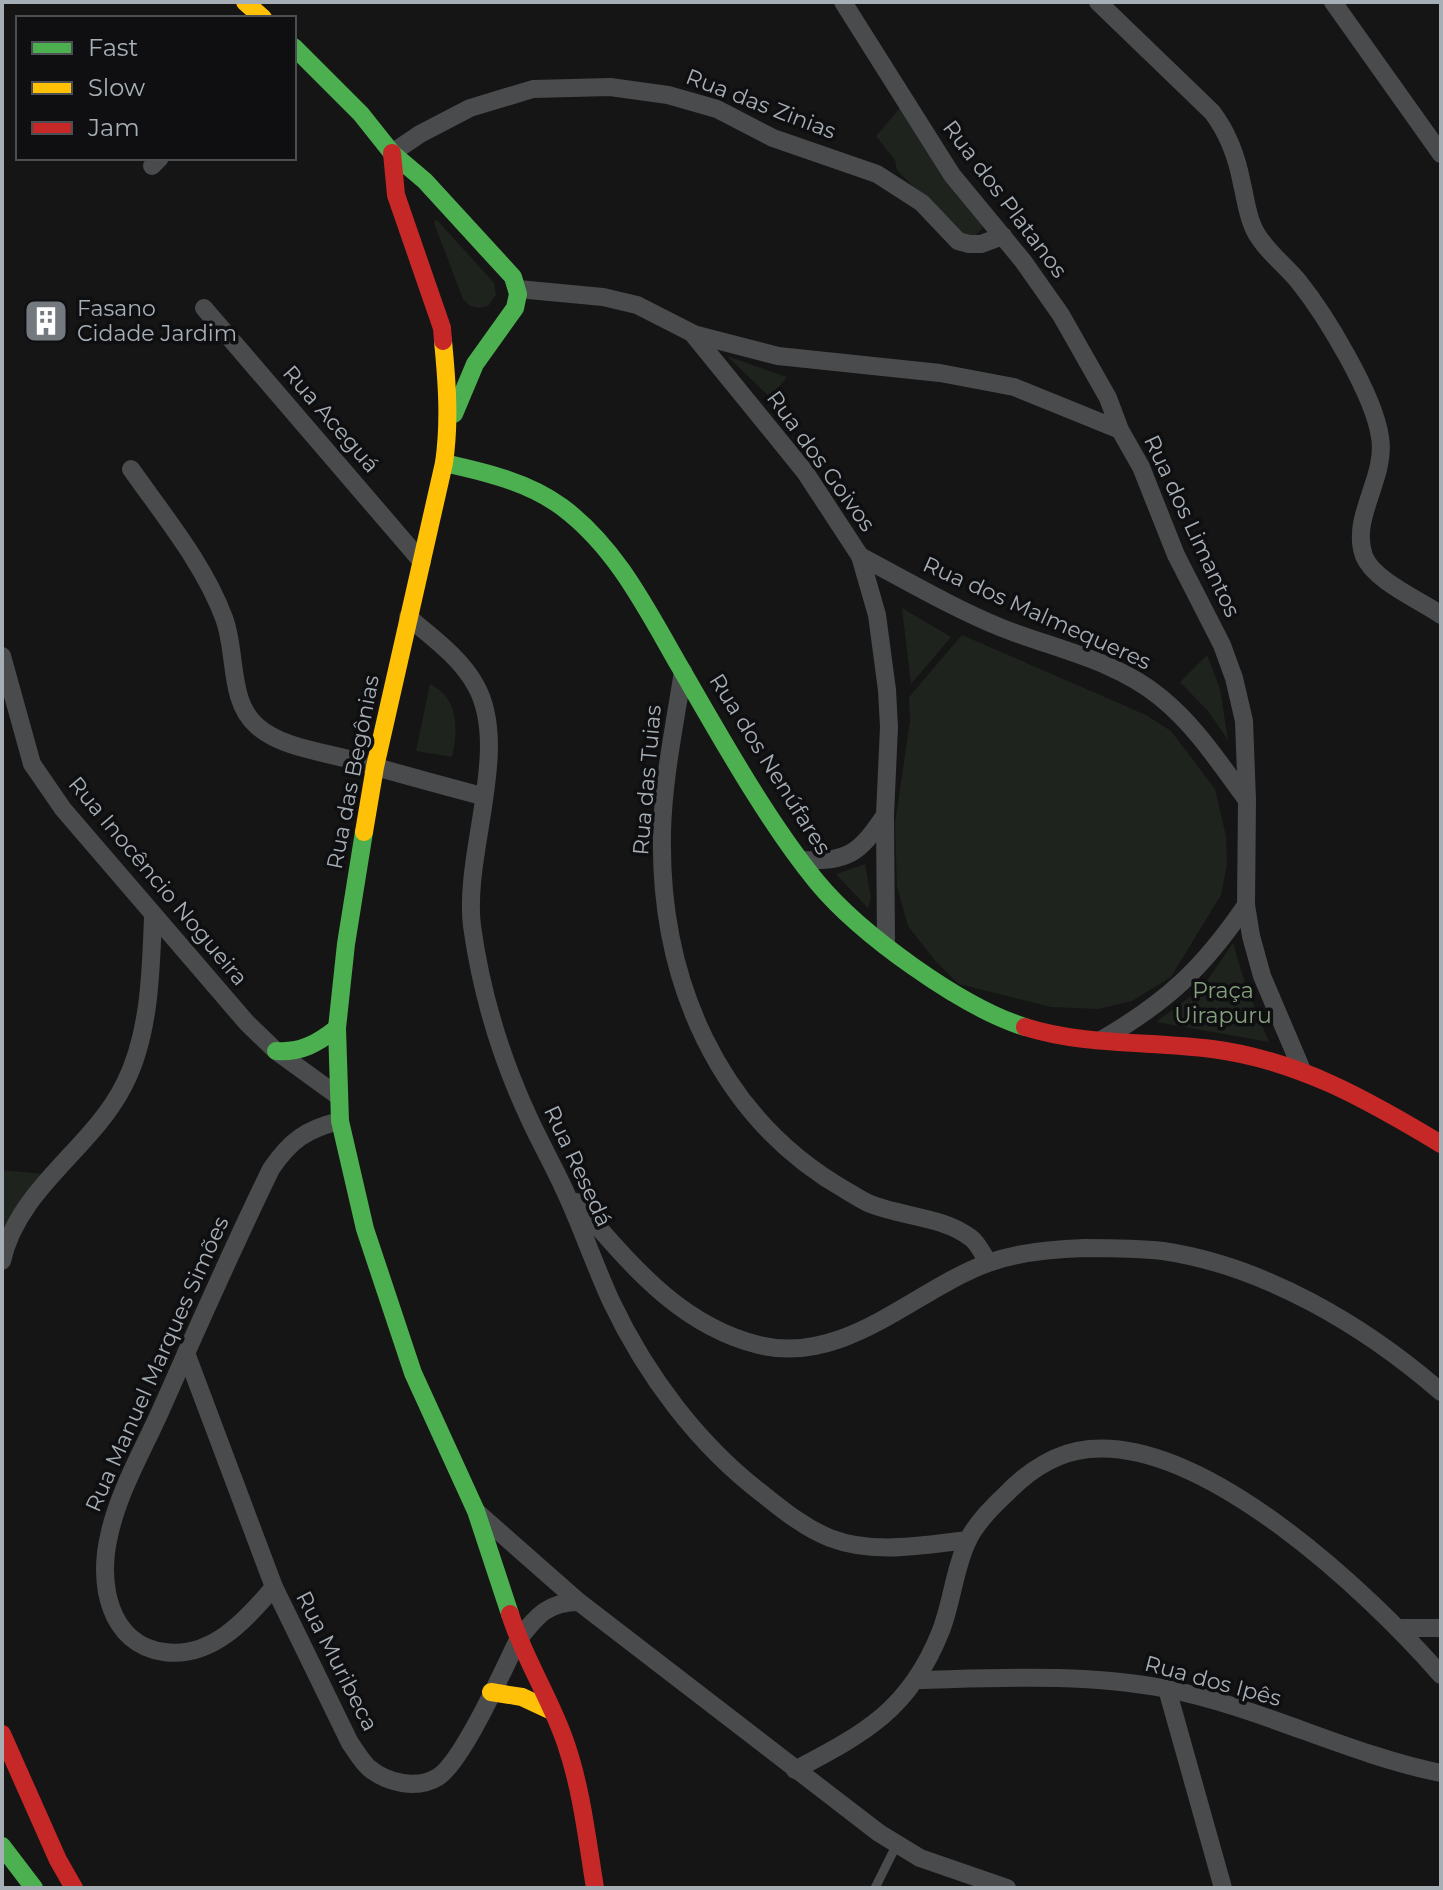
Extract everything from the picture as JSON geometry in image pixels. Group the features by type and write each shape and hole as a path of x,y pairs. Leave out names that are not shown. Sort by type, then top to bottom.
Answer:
{"main road":[{"path":"245,2 261,16"},
{"path":"296,49 361,114 392,153 425,181 502,262 518,289"},
{"name":"Rua das Begônias","path":"392,153 396,195 456,333 446,367 448,436"},
{"path":"396,195 410,183 425,181"},
{"name":"Rua das Begônias","path":"518,289 513,312 495,333 461,390 448,436 375,767 346,944 337,1028 338,1096 340,1121 365,1229 413,1373 476,1511 518,1640 565,1740 579,1784 595,1888"},
{"path":"456,333 495,333"},
{"name":"Rua dos Nenúfares","path":"444,463 507,477 543,495 590,529 628,577 801,860 834,902 919,971 989,1014 1028,1029 1100,1040"},
{"path":"276,1051 292,1054 320,1042 337,1028"},
{"path":"1100,1040 1201,1046 1302,1070 1383,1109 1441,1144"},
{"path":"491,1692 522,1697 552,1711"},
{"path":"2,1734 58,1860 74,1888"},
{"path":"2,1846 23,1888"},
{"path":"2,1846 34,1888"}],"street":[{"name":"Rua dos Platanos","path":"843,2 952,175 1003,236 1061,315 1108,398 1120,430"},
{"path":"1333,2 1441,154"},
{"path":"1104,5 1225,128 1235,154 1248,215 1256,233 1313,300 1375,414 1382,460 1361,536 1365,557 1387,582 1441,615"},
{"name":"Rua das Zinias","path":"392,153 420,134 470,108 505,96 548,89 610,87 668,95 717,109 773,138 863,167 922,203 958,241 981,244 1003,236"},
{"name":"Rua dos Goivos","path":"518,289 590,295 637,305 692,333 805,472 860,556 877,615 887,690 886,944"},
{"name":"Rua Aceguá","path":"204,308 422,562"},
{"name":"Rua dos Limantos","path":"692,333 778,356 940,373 1014,387 1120,430 1141,467 1176,555 1222,645 1234,678 1244,721 1246,905 1251,936 1262,976 1302,1070"},
{"path":"131,469 181,539 214,597 231,643 240,699 255,725 288,743 482,796"},
{"name":"Rua dos Malmequeres","path":"860,556 1002,628 1105,665 1134,679 1179,713 1247,800"},
{"name":"Rua Resedá","path":"408,617 463,668 476,686 489,728 472,889 472,924 487,997 509,1069 528,1116 564,1189 612,1302 656,1382 702,1438 747,1483 795,1519 829,1538 867,1548 968,1540"},
{"name":"Rua Inocêncio Nogueira","path":"2,656 32,764 63,809 227,1002 276,1051 338,1096"},
{"name":"Rua das Tuias","path":"683,671 662,831 664,883 669,932 678,975 717,1065 748,1108 789,1150 826,1180 868,1203 947,1226 973,1239 988,1262"},
{"path":"801,860 828,861 848,857 869,838 885,815"},
{"path":"1100,1040 1154,1007 1193,974 1246,905"},
{"path":"2,1261 6,1241 24,1212 56,1169 102,1119 124,1086 136,1056 146,1003 153,916"},
{"name":"Rua Manuel Marques Simões","path":"274,1587 255,1610 227,1635 180,1654 159,1651 125,1631 107,1601 104,1576 109,1536 123,1495 271,1169 283,1151 300,1136 315,1127 340,1121"},
{"path":"564,1189 659,1293 689,1315 761,1346 802,1348 841,1340 988,1262 1050,1249 1161,1251 1213,1262 1266,1281 1316,1306 1380,1345 1441,1392"},
{"name":"Rua Muribeca","path":"186,1353 274,1587 350,1743 366,1766 379,1775 406,1783 423,1783 438,1777 461,1752 518,1640 549,1607 561,1602 579,1602"},
{"path":"795,1770 876,1724 898,1704 917,1680 940,1632 968,1540 990,1510 1016,1483 1039,1466 1060,1456 1090,1449 1141,1453 1171,1461 1270,1520 1400,1628 1441,1675"},
{"path":"476,1511 579,1602 795,1770 897,1844 920,1858 1007,1888"},
{"path":"1400,1628 1441,1628"},
{"name":"Rua dos Ipês","path":"917,1680 1053,1677 1167,1689 1288,1725 1396,1764 1441,1773"},
{"path":"1167,1689 1223,1888"}],"lane":[{"path":"875,1888 897,1844"}],"green space":[{"path":"900,108 986,224 971,240 961,236 897,170 895,160 876,136"},
{"path":"436,219 494,283 496,295 488,306 478,308 463,299 434,223"},
{"path":"727,356 787,377 778,388 774,401"},
{"path":"902,608 951,637 911,684"},
{"path":"962,635 1146,715 1171,731 1215,789 1226,836 1227,865 1221,895 1171,977 1132,1001 1098,1009 1051,1007 959,984 937,963 908,926 897,887 895,823 910,721 909,697"},
{"path":"1207,655 1220,689 1228,740 1208,711 1180,682"},
{"path":"430,684 440,690 451,706 455,726 452,757 416,751"},
{"path":"865,864 871,898 868,908 836,874"},
{"name":"Praça Uirapuru","path":"1233,943 1246,987 1269,1042 1156,1022 1202,988"},
{"path":"2,1170 44,1174 2,1231"}],"traffic: fast":[{"path":"296,49 361,114 392,153 425,181 513,277 518,294 515,308 475,364 454,414"},
{"path":"444,463 521,484 549,498 582,523 629,581 745,778 817,882 859,924 913,966 972,1003 1025,1027"},
{"path":"364,832 346,944 337,1028 340,1121 365,1229 413,1373 476,1511 510,1614"},
{"path":"276,1051 309,1046 337,1028"},
{"path":"2,1846 34,1888"}],"traffic: slow":[{"path":"245,2 261,16"},
{"path":"364,832 375,767 444,463 447,387 443,341"},
{"path":"491,1692 522,1697 552,1711"}],"traffic: jam":[{"path":"392,153 396,195 442,328 443,341"},
{"path":"1025,1027 1094,1040 1212,1049 1274,1062 1331,1084 1441,1144"},
{"path":"510,1614 560,1727 572,1762 595,1888"},
{"path":"2,1734 58,1860 74,1888"}],"place":[{"name":"Fasano Cidade Jardim","path":"46,321"}]}
